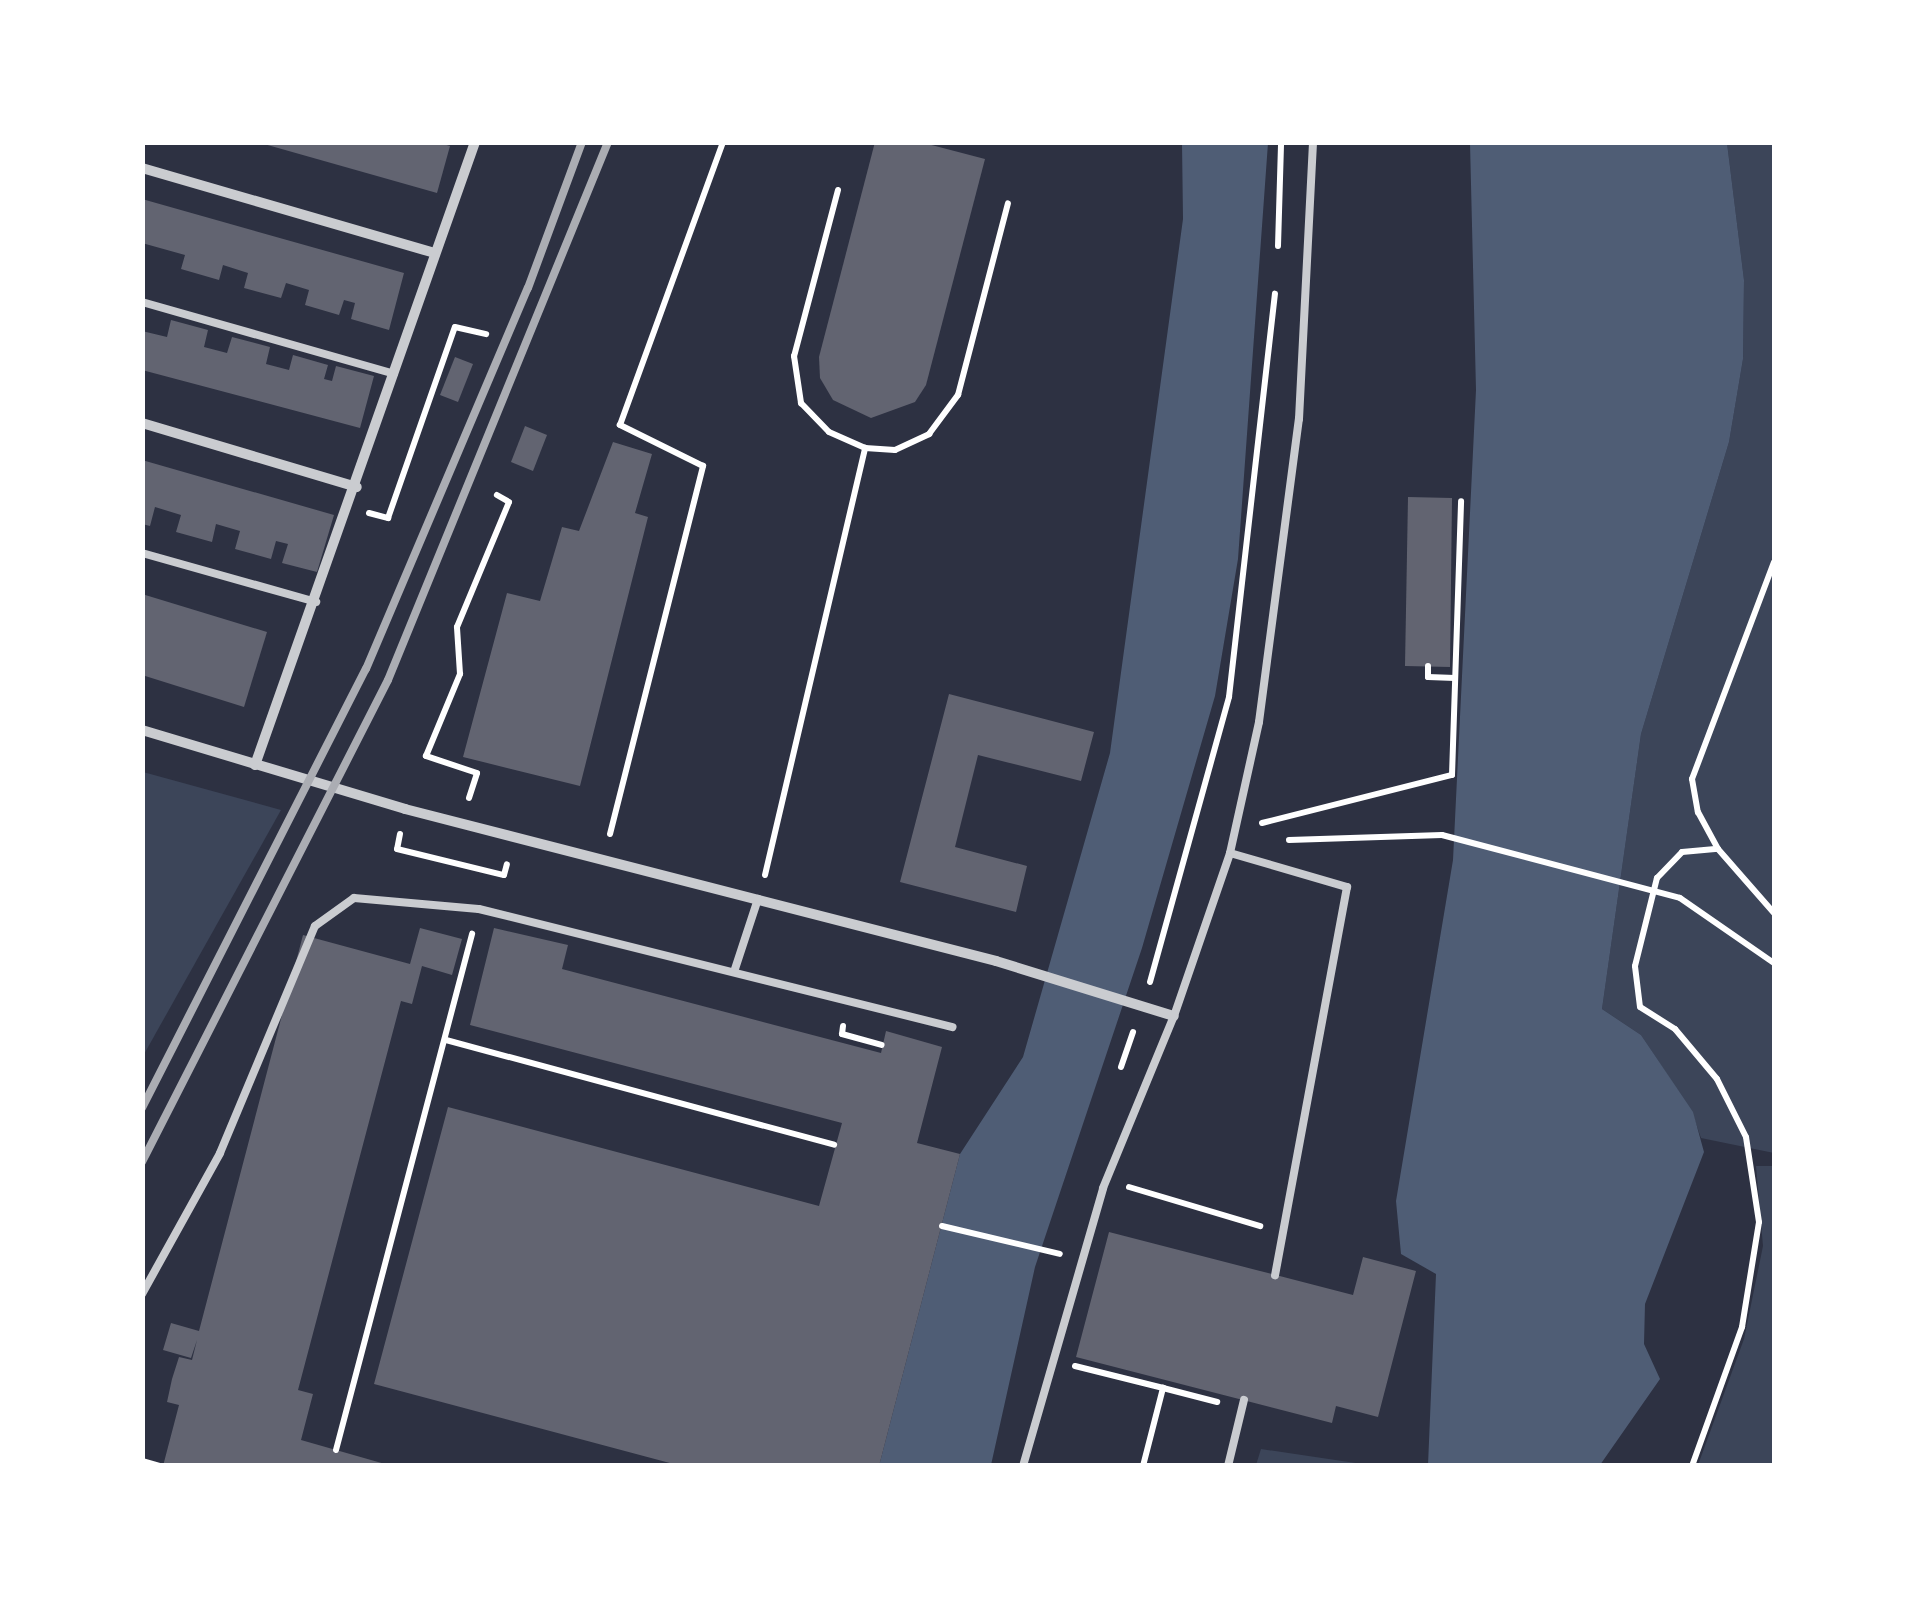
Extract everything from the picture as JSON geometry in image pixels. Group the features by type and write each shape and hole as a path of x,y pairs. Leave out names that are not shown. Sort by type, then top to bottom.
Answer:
{"street":[{"path":"254,765 357,487 475,142"},
{"path":"142,168 434,253"},
{"path":"142,423 357,487"},
{"path":"142,730 460,823 996,961 1174,1016"}],"lane":[{"path":"1023,1466 1103,1188 1174,1016 1230,853 1259,722 1299,419 1312,142"},
{"path":"142,302 394,374"},
{"path":"142,553 316,602"},
{"path":"1230,853 1347,887 1286,1234 1275,1275"},
{"path":"142,1294 220,1152 315,926 354,898 479,909 953,1027"},
{"path":"734,972 758,899"},
{"path":"1228,1466 1243,1404"}],"path":[{"path":"603,860 704,466 620,425 723,142"},
{"path":"1277,266 1282,142"},
{"path":"838,190 794,356 802,402 829,432 865,448 896,450 928,434 958,395 1008,202"},
{"path":"1194,842 1229,697 1250,556 1276,284"},
{"path":"349,507 388,518 455,327 486,334"},
{"path":"758,899 865,448"},
{"path":"460,823 477,773 426,756 460,674 457,627 509,502 497,495"},
{"path":"1261,823 1452,775 1461,501"},
{"path":"1774,562 1692,779 1698,812 1718,849 1774,912"},
{"path":"1428,666 1428,677 1455,678"},
{"path":"1278,840 1442,835 1680,898 1774,963"},
{"path":"397,849 504,876"},
{"path":"1692,1466 1742,1327 1759,1222 1746,1137 1717,1079 1675,1029 1640,1006 1635,966 1657,878 1682,852 1718,849"},
{"path":"457,881 461,866"},
{"path":"336,1450 479,909"},
{"path":"842,1034 882,1045"},
{"path":"446,1040 834,1145"},
{"path":"1117,1184 1286,1234"},
{"path":"942,1226 1065,1255"},
{"path":"1097,1372 1243,1404"},
{"path":"1143,1466 1163,1388"},
{"path":"142,1461 160,1466"}],"shaded area":[{"path":"1182,143 1268,143 1238,559 1215,696 1142,948 1035,1267 991,1465 879,1466 960,1154 1023,1057 1110,753 1183,219"},
{"path":"1470,143 1727,143 1744,280 1743,359 1729,442 1641,734 1602,1009 1641,1035 1693,1112 1704,1152 1645,1304 1644,1344 1660,1379 1600,1465 1428,1465 1436,1274 1401,1254 1396,1201 1453,860 1476,390"},
{"path":"1727,143 1774,143 1774,1153 1701,1138 1692,1112 1641,1035 1602,1009 1641,734 1729,442 1743,359 1744,280"},
{"path":"142,772 281,810 143,1056"},
{"path":"1756,1166 1774,1166 1774,1465 1698,1465 1744,1339 1763,1246"},
{"path":"1261,1449 1369,1465 1256,1465"}],"building":[{"path":"436,142 450,146 437,193 264,144"},
{"path":"875,142 920,142 985,159 926,385 915,402 871,418 833,400 820,378 819,357"},
{"path":"142,199 404,273 389,330 351,319 355,303 344,300 339,315 305,305 309,290 286,283 281,298 244,288 248,273 223,265 219,280 181,269 185,255 142,243"},
{"path":"171,320 208,330 204,347 227,353 232,337 270,347 266,364 289,370 293,355 328,365 324,379 332,381 336,366 374,376 360,428 142,370 142,331 167,337"},
{"path":"455,357 473,364 458,402 440,395"},
{"path":"525,426 547,435 533,471 511,462"},
{"path":"613,442 652,454 635,513 648,517 580,786 463,757 507,593 540,601 562,527 579,531"},
{"path":"142,460 334,515 317,572 282,563 288,544 276,541 271,559 235,549 240,531 216,524 212,542 176,532 181,515 155,507 150,526 142,524"},
{"path":"1408,497 1452,498 1450,667 1405,666"},
{"path":"142,594 267,632 244,707 142,675"},
{"path":"949,694 1094,732 1081,781 978,755 955,847 1027,866 1016,912 900,882"},
{"path":"420,928 462,939 452,975 422,966 412,1004 401,1001 298,1390 313,1394 301,1440 392,1466 163,1466 179,1405 167,1402 172,1379 179,1357 192,1360 197,1340 191,1358 163,1350 171,1323 199,1331 303,935 410,964"},
{"path":"494,928 568,945 562,969 881,1053 886,1031 942,1047 917,1143 960,1154 879,1466 681,1466 374,1384 448,1107 819,1206 842,1123 470,1025"},
{"path":"1109,1232 1353,1295 1363,1257 1416,1271 1378,1417 1336,1406 1332,1423 1076,1357"}],"railway":[{"path":"142,1108 366,669 528,288 582,142"},
{"path":"142,1162 388,680 608,142"}]}
